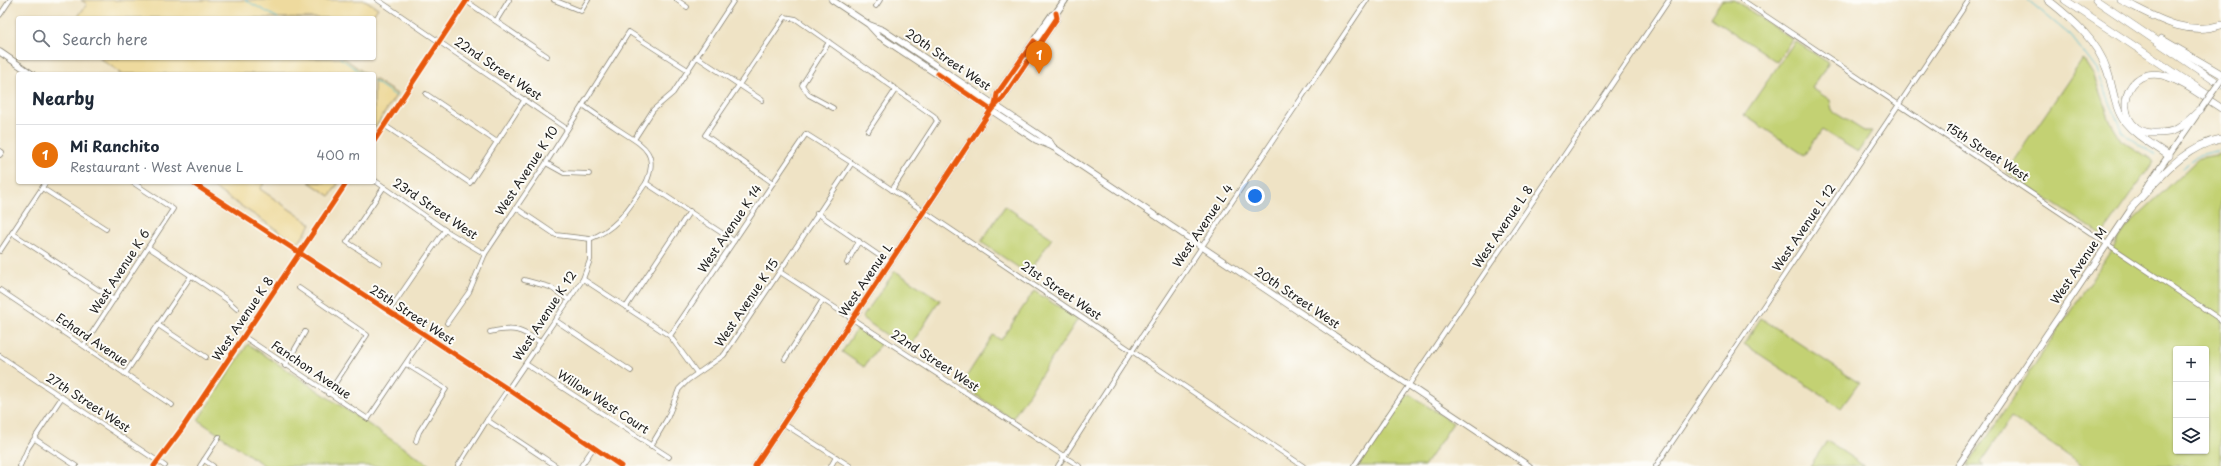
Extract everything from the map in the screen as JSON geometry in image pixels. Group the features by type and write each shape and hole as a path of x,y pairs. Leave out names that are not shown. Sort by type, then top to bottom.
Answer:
{"highway":[{"path":"2048,0 2073,20 2093,43 2107,68 2124,120 2130,128 2169,156"},
{"path":"2065,0 2221,104"},
{"path":"2096,0 2221,85"},
{"path":"2121,0 2166,22 2185,29 2203,30 2221,25"},
{"path":"2110,9 2221,74"},
{"path":"2201,109 2177,129 2154,133 2135,126 2127,114 2125,103 2128,91 2137,80 2146,76 2158,75 2172,79 2221,108"},
{"path":"2131,208 2182,156 2200,145 2221,139"}],"main road":[{"name":"20th Street West","path":"832,0 868,24 879,36 993,107 1036,140 1053,147 1529,466"},
{"name":"West Avenue L","path":"755,466 993,107 997,94 1052,15 1056,13 1065,0"},
{"path":"376,138 467,1"},
{"path":"0,52 29,72"},
{"name":"West Avenue M","path":"1958,466 2131,208 2221,80"},
{"name":"25th Street West","path":"195,184 424,336 508,389 621,466"},
{"name":"West Avenue K 8","path":"154,466 181,430 346,184"}],"street":[{"path":"0,15 10,0"},
{"name":"22nd Street West","path":"378,0 567,129"},
{"path":"496,21 509,0"},
{"path":"554,0 581,10 588,0"},
{"path":"677,0 687,7"},
{"path":"635,138 653,110 673,93 734,0"},
{"path":"876,6 880,0"},
{"name":"West Avenue L 4","path":"1058,466 1132,351 1367,0"},
{"name":"West Avenue L 8","path":"1354,466 1669,0"},
{"name":"15th Street West","path":"1742,0 1898,106 2221,320"},
{"name":"West Avenue L 12","path":"1656,466 1969,0"},
{"path":"467,1 547,56"},
{"path":"773,183 705,135 738,84 785,17 796,19 934,116 937,121 892,190"},
{"name":"West Avenue K 10","path":"447,324 469,292 485,254 629,32 688,70"},
{"path":"829,42 802,85 809,95 833,108"},
{"path":"697,57 762,100"},
{"path":"868,131 896,89"},
{"path":"426,94 497,142"},
{"path":"384,125 470,183 525,99"},
{"path":"516,208 556,235 590,239 606,232 622,218 646,183 651,171 650,156 644,146 635,138 583,105"},
{"name":"21st Street West","path":"806,134 852,162 1303,466"},
{"name":"West Avenue K 14","path":"670,336 806,134"},
{"path":"546,162 564,173 589,174"},
{"name":"West Avenue K 15","path":"651,446 667,419 680,388 697,373 724,355 852,162"},
{"name":"23rd Street West","path":"376,181 445,230 485,254"},
{"path":"646,183 734,241"},
{"path":"0,251 45,184"},
{"name":"West Avenue K 6","path":"84,345 173,210 135,184"},
{"path":"380,263 347,242 384,187"},
{"path":"42,188 106,229"},
{"path":"626,307 690,211"},
{"path":"817,213 890,263"},
{"path":"389,312 445,230"},
{"path":"12,233 114,300"},
{"name":"West Avenue K 12","path":"458,466 487,420 583,279 590,260 590,239"},
{"path":"847,262 860,241"},
{"path":"148,247 226,299 237,309"},
{"name":"22nd Street West","path":"780,272 822,301 1079,466"},
{"path":"125,374 191,276"},
{"path":"583,279 670,336 697,373"},
{"path":"524,280 550,287 569,300"},
{"path":"299,288 367,334 328,394"},
{"name":"Echard Avenue","path":"0,290 172,405"},
{"path":"785,359 822,301"},
{"path":"555,320 631,371"},
{"path":"158,325 206,357"},
{"path":"490,332 510,328 526,333 540,342"},
{"path":"285,366 305,332"},
{"name":"Fanchon Avenue","path":"243,336 285,366 368,419 406,364"},
{"path":"416,441 419,432 446,389 406,364 424,336"},
{"name":"27th Street West","path":"0,356 165,466"},
{"name":"Willow West Court","path":"526,364 669,457"},
{"path":"20,466 35,439 62,397"},
{"path":"487,420 556,466"},
{"path":"784,424 850,466"},
{"path":"200,466 219,437"},
{"path":"35,439 76,466"},
{"path":"582,466 594,447"},
{"path":"831,466 836,457"},
{"path":"204,460 213,466"}],"green space":[{"path":"1722,0 1734,0 1792,39 1777,62 1710,17"},
{"path":"1795,41 1829,63 1812,88 1830,100 1832,111 1864,131 1872,131 1858,152 1822,130 1804,155 1744,115"},
{"path":"2083,59 2094,76 2110,121 2121,140 2154,161 2102,235 2006,172"},
{"path":"2221,154 2221,466 2084,466 2011,417 1980,463 1984,466 1967,466 2128,225 2199,158"},
{"path":"1005,206 1052,238 1028,274 981,242"},
{"path":"895,271 940,300 908,350 862,318"},
{"path":"1034,291 1078,319 1012,419 961,385 993,335 1001,340"},
{"path":"1761,318 1859,383 1841,408 1744,344"},
{"path":"858,327 881,343 864,367 842,352"},
{"path":"248,344 431,466 265,466 198,420"},
{"path":"1409,394 1453,423 1424,466 1358,466 1402,401"},
{"path":"1827,441 1864,466 1810,466"}],"sand":[{"path":"81,0 365,0 378,8 372,16 78,16 87,4"},
{"path":"102,60 347,60 363,72 120,72"},
{"path":"376,80 397,94 376,126"},
{"path":"208,184 264,184 260,189 311,224 300,241 295,242"},
{"path":"312,184 338,184 330,196"}],"waterway":[{"path":"245,0 274,16"},
{"path":"2028,0 2071,36 2097,70 2122,132 2155,155"},
{"path":"343,60 360,72"},
{"path":"376,82 396,96"},
{"path":"2182,168 2199,155 2221,150"}],"cycle path":[{"path":"376,138 467,0"},
{"path":"755,466 991,110 1003,98 1057,18 1056,13"},
{"path":"995,105 997,94 1034,41"},
{"path":"938,74 991,110"},
{"path":"194,184 508,389 621,466"},
{"path":"154,466 181,430 346,184"}],"place":[{"name":"Mi Ranchito","path":"1039,74"}]}
